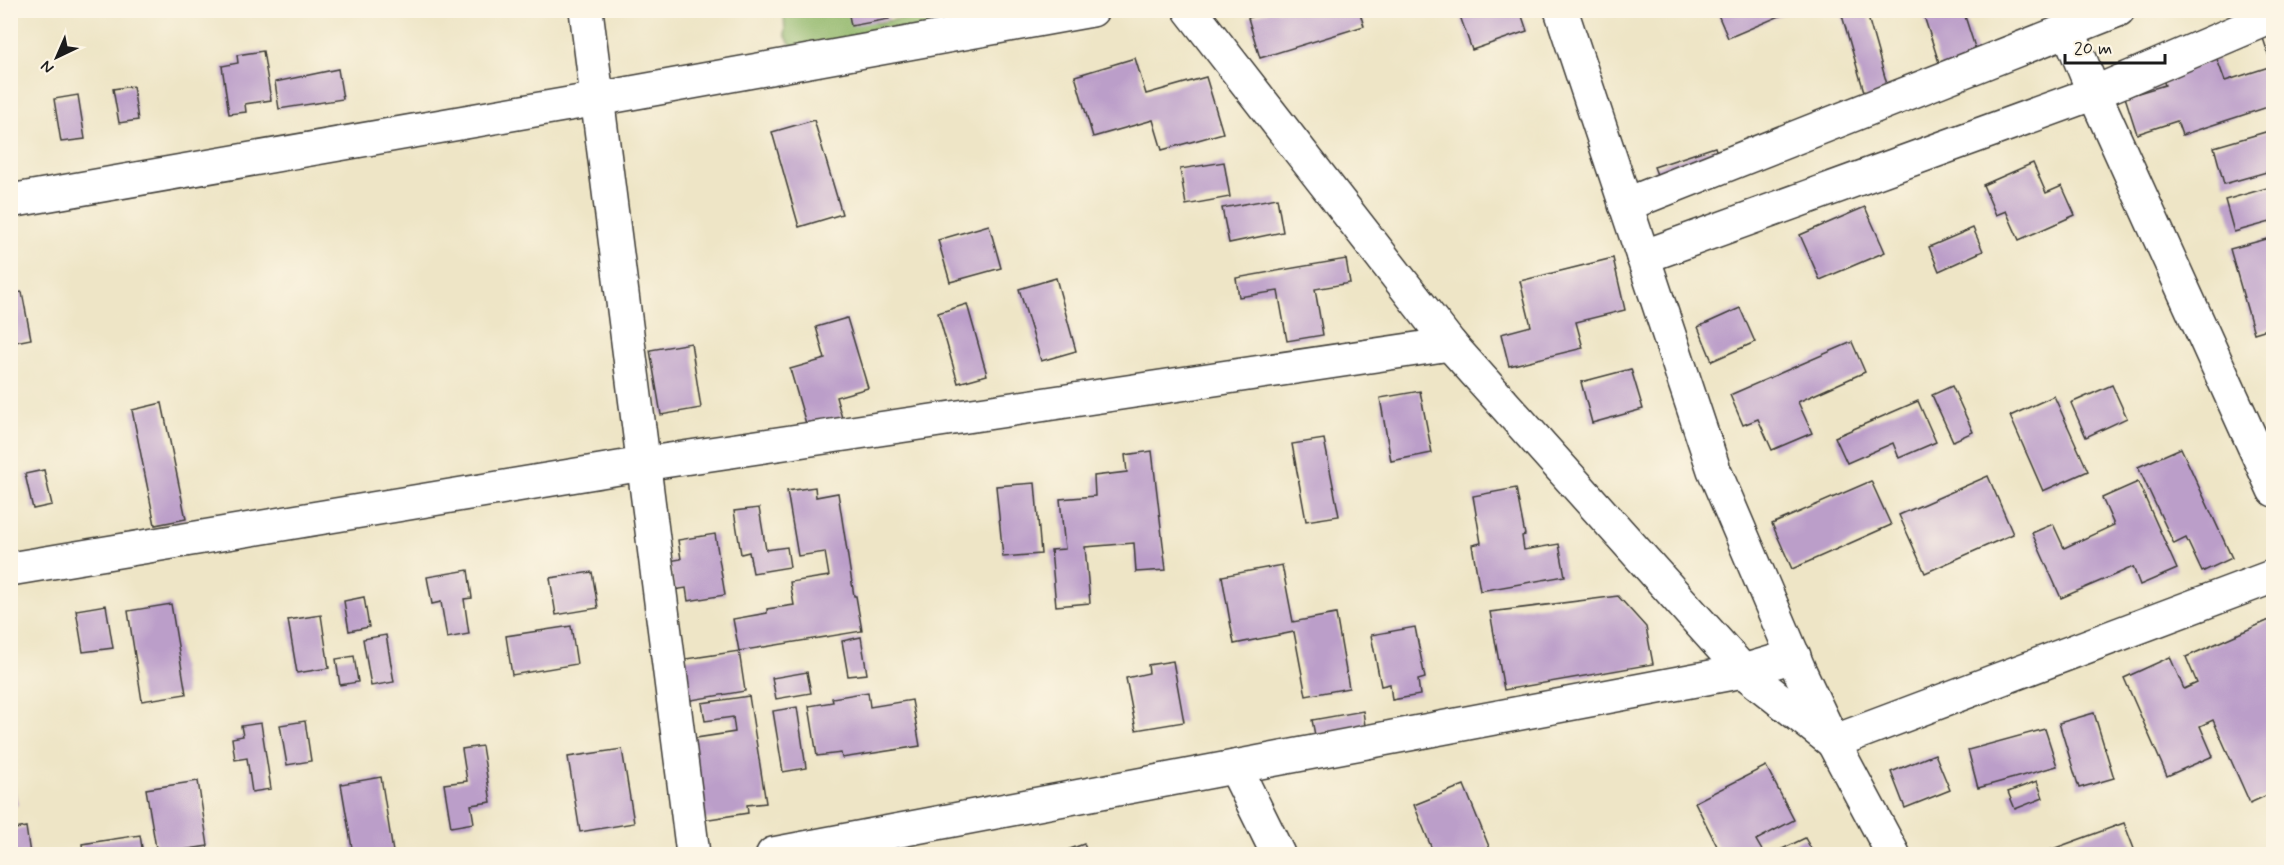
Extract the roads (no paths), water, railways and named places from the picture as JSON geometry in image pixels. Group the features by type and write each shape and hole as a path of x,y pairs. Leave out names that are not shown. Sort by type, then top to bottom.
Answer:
{"street":[{"path":"586,10 693,855"},
{"path":"10,201 1092,10"},
{"path":"1190,10 1450,344 1743,671 1833,742"},
{"path":"1561,10 1714,470 1833,742 1893,855"},
{"path":"1625,205 2118,10"},
{"path":"1643,257 2094,93 2274,16"},
{"path":"2068,30 2094,93 2274,490"},
{"path":"10,569 644,464 1450,344"},
{"path":"1833,742 2274,576"},
{"path":"773,855 1743,671 1794,656"},
{"path":"1235,767 1278,855"}]}
